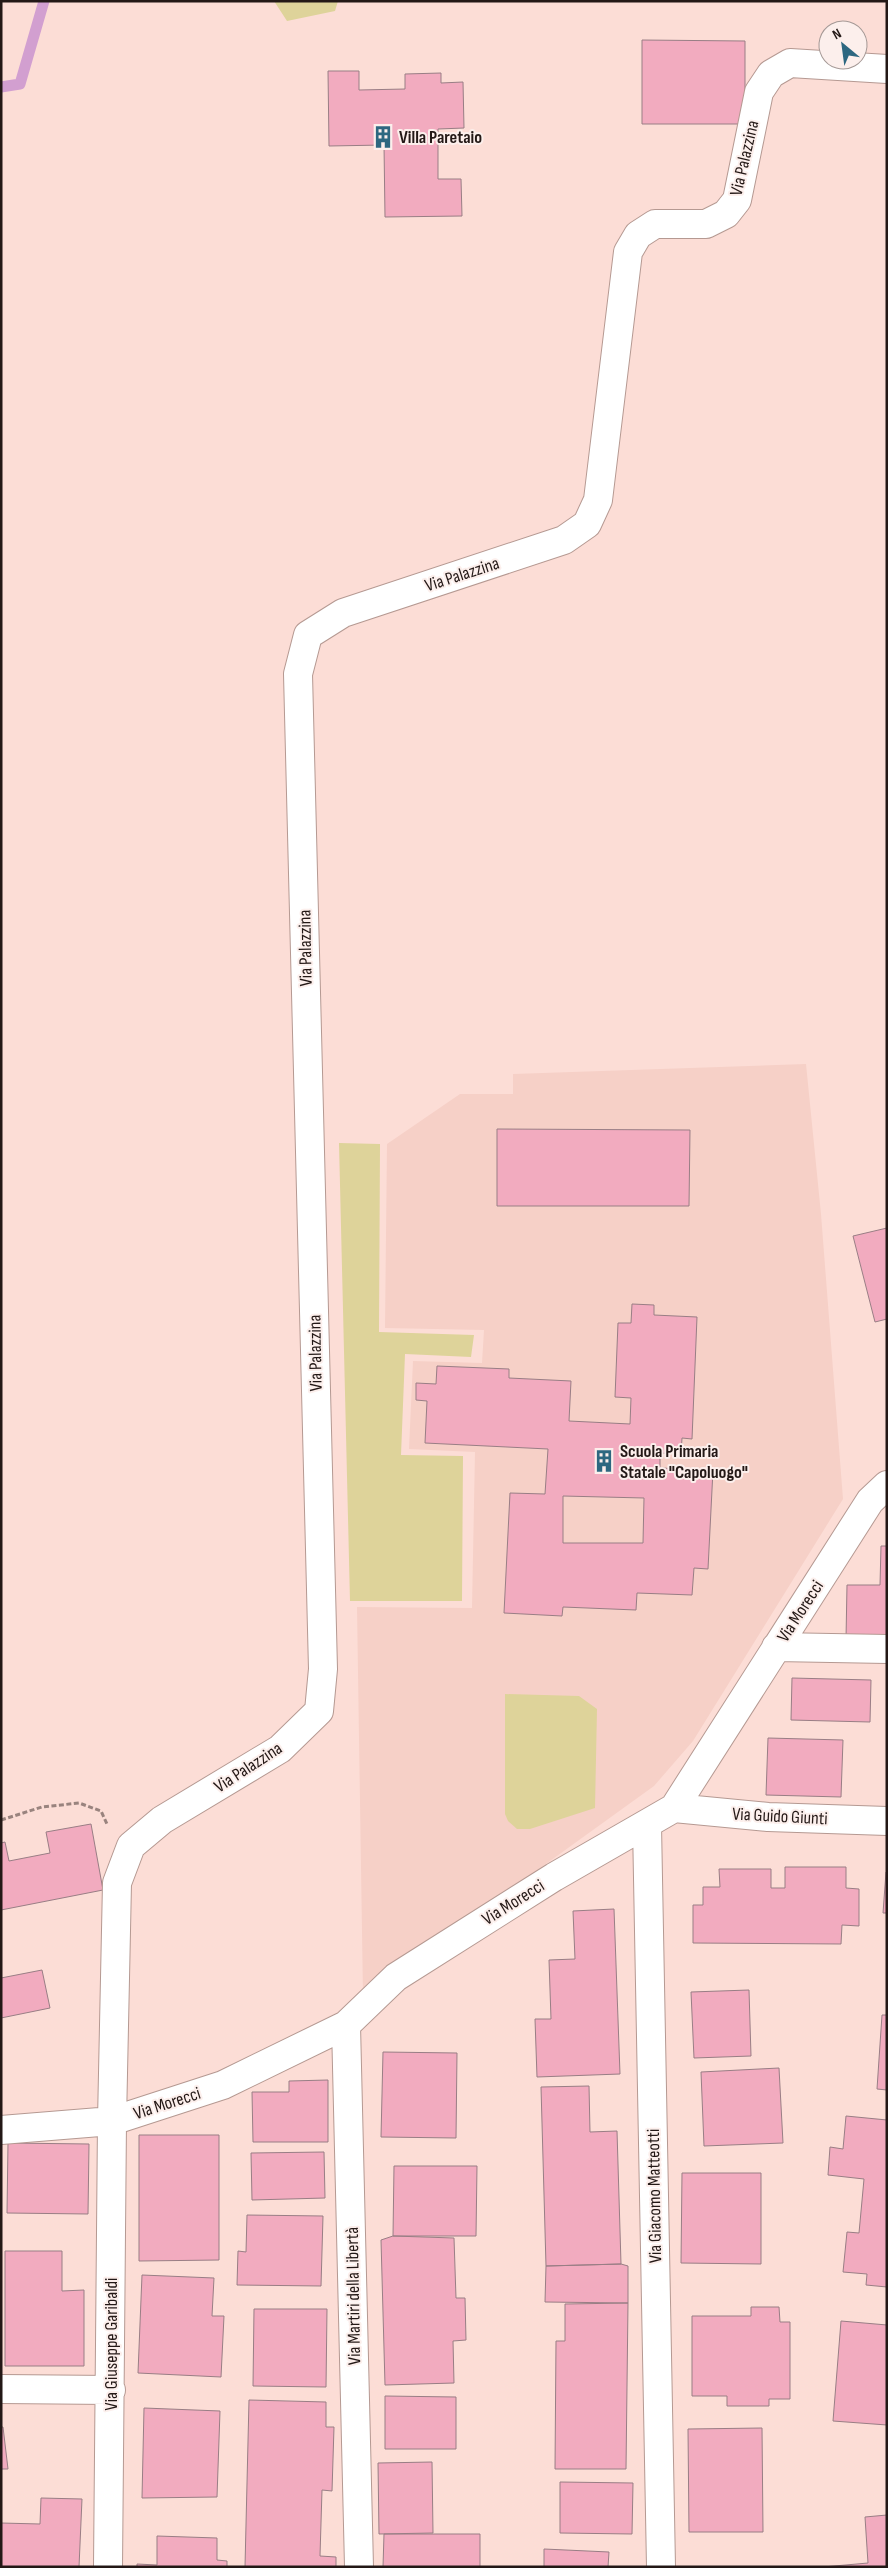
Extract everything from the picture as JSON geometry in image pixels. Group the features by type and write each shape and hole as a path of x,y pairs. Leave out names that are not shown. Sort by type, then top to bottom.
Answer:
{"street":[{"name":"Via Palazzina","path":"112,2120 117,1883 131,1846 162,1820 280,1749 319,1711 323,1669 298,674 308,635 343,613 564,540 587,524 598,500 628,252 638,235 656,224 706,224 726,214 737,200 759,92 771,74 790,63 887,69"},
{"name":"Via Morecci","path":"1,2130 112,2120 223,2085 346,2025 396,1977 554,1876 674,1808 870,1501 887,1485"},
{"path":"776,1647 887,1649"},
{"name":"Via Guido Giunti","path":"674,1808 768,1817 887,1821"},
{"name":"Via Giacomo Matteotti","path":"647,1825 661,2567"},
{"name":"Via Martiri della Libertà","path":"346,2025 360,2567"},
{"name":"Via Giuseppe Garibaldi","path":"108,2567 112,2120"},
{"path":"1,2390 111,2390"}],"path":[{"path":"1,1820 42,1806 79,1803 101,1811 109,1828"}],"shaded area":[{"path":"274,1 338,1 335,11 287,21"},
{"path":"806,1064 821,1214 843,1499 693,1741 654,1786 363,1996 357,1607 472,1608 475,1452 409,1449 413,1361 482,1363 484,1330 385,1328 387,1144 460,1094 513,1094 513,1074"},
{"path":"339,1143 380,1144 379,1332 474,1335 471,1357 405,1354 401,1455 463,1456 462,1601 350,1601"},
{"path":"505,1694 579,1696 597,1709 595,1808 530,1829 517,1829 508,1821 505,1814"}],"building":[{"path":"642,40 745,41 745,124 642,124"},
{"name":"Villa Paretaio","path":"328,71 359,71 359,90 405,89 405,74 441,73 441,83 463,82 464,128 438,129 438,179 461,179 462,216 385,217 384,145 329,146"},
{"path":"497,1129 690,1130 689,1206 497,1206"},
{"path":"887,1228 887,1319 875,1322 853,1236"},
{"name":"Scuola Primaria Statale \"Capoluogo\"","path":"632,1304 654,1305 654,1315 697,1317 692,1439 682,1438 681,1454 660,1453 660,1468 713,1470 708,1569 694,1568 692,1595 637,1593 636,1610 563,1607 562,1616 504,1613 510,1493 545,1494 548,1449 425,1443 427,1401 416,1400 416,1383 436,1384 437,1366 509,1369 509,1378 571,1381 569,1421 630,1424 631,1398 615,1397 618,1323 631,1323","holes":["563,1496 644,1498 643,1543 563,1543"]},
{"path":"881,1546 887,1546 887,1639 846,1639 847,1585 880,1585"},
{"path":"792,1678 871,1680 870,1722 791,1720"},
{"path":"768,1738 843,1740 841,1797 766,1795"},
{"path":"91,1824 103,1890 1,1910 1,1843 5,1842 9,1861 50,1853 46,1832"},
{"path":"785,1867 846,1867 846,1888 859,1889 859,1926 842,1925 841,1944 693,1943 693,1905 703,1905 703,1887 720,1887 719,1869 771,1869 771,1888 785,1888"},
{"path":"886,1872 887,1913 883,1913"},
{"path":"614,1909 620,2074 537,2077 535,2019 551,2019 549,1960 575,1959 573,1911"},
{"path":"42,1970 50,2008 1,2018 1,1978"},
{"path":"749,1990 751,2056 694,2058 691,1992"},
{"path":"882,2015 887,2015 887,2090 877,2089"},
{"path":"383,2052 457,2053 456,2138 381,2137"},
{"path":"779,2068 783,2143 704,2146 701,2072"},
{"path":"328,2080 328,2142 253,2142 252,2092 289,2092 289,2081"},
{"path":"589,2086 590,2132 617,2131 621,2264 546,2266 541,2087"},
{"path":"846,2116 887,2120 887,2287 866,2285 867,2274 843,2272 847,2232 859,2233 864,2179 828,2175 830,2147 843,2149"},
{"path":"139,2135 219,2135 219,2260 139,2261"},
{"path":"8,2143 89,2144 88,2214 7,2213"},
{"path":"324,2152 325,2198 252,2200 251,2153"},
{"path":"394,2166 477,2166 476,2236 393,2236"},
{"path":"682,2173 761,2173 761,2264 681,2263"},
{"path":"247,2215 323,2216 321,2286 237,2285 238,2251 246,2252"},
{"path":"393,2236 454,2238 456,2298 465,2298 466,2340 453,2341 454,2383 385,2385 381,2240"},
{"path":"5,2251 62,2251 62,2291 84,2290 84,2366 5,2366"},
{"path":"621,2264 628,2266 628,2303 545,2302 546,2266"},
{"path":"142,2275 214,2278 212,2316 224,2316 221,2377 138,2373"},
{"path":"628,2303 626,2469 555,2469 556,2341 565,2341 565,2304"},
{"path":"751,2307 779,2307 780,2322 790,2322 790,2399 769,2399 769,2406 727,2406 727,2396 692,2396 692,2316 751,2316"},
{"path":"254,2309 327,2309 326,2387 253,2386"},
{"path":"841,2321 887,2325 887,2425 833,2421"},
{"path":"385,2396 456,2397 456,2449 385,2449"},
{"path":"249,2400 326,2402 326,2427 334,2427 332,2491 322,2490 320,2556 336,2557 336,2567 245,2567"},
{"path":"144,2408 220,2411 217,2497 142,2498"},
{"path":"1,2427 3,2427 8,2469 1,2469"},
{"path":"762,2428 763,2532 689,2532 688,2429"},
{"path":"432,2462 433,2533 379,2534 378,2463"},
{"path":"560,2482 633,2483 632,2534 560,2533"},
{"path":"41,2498 82,2499 79,2567 1,2567 1,2523 40,2524"},
{"path":"887,2515 887,2567 823,2567 868,2563 865,2517"},
{"path":"384,2534 480,2534 480,2567 383,2567"},
{"path":"157,2536 217,2538 217,2560 227,2561 227,2567 137,2567 137,2564 157,2565"},
{"path":"544,2549 609,2552 608,2567 544,2567"}],"waterway":[{"path":"1,87 20,84 44,1"}],"place":[{"name":"Villa Paretaio","path":"383,137"},
{"name":"Scuola Primaria Statale \"Capoluogo\"","path":"604,1461"}]}
